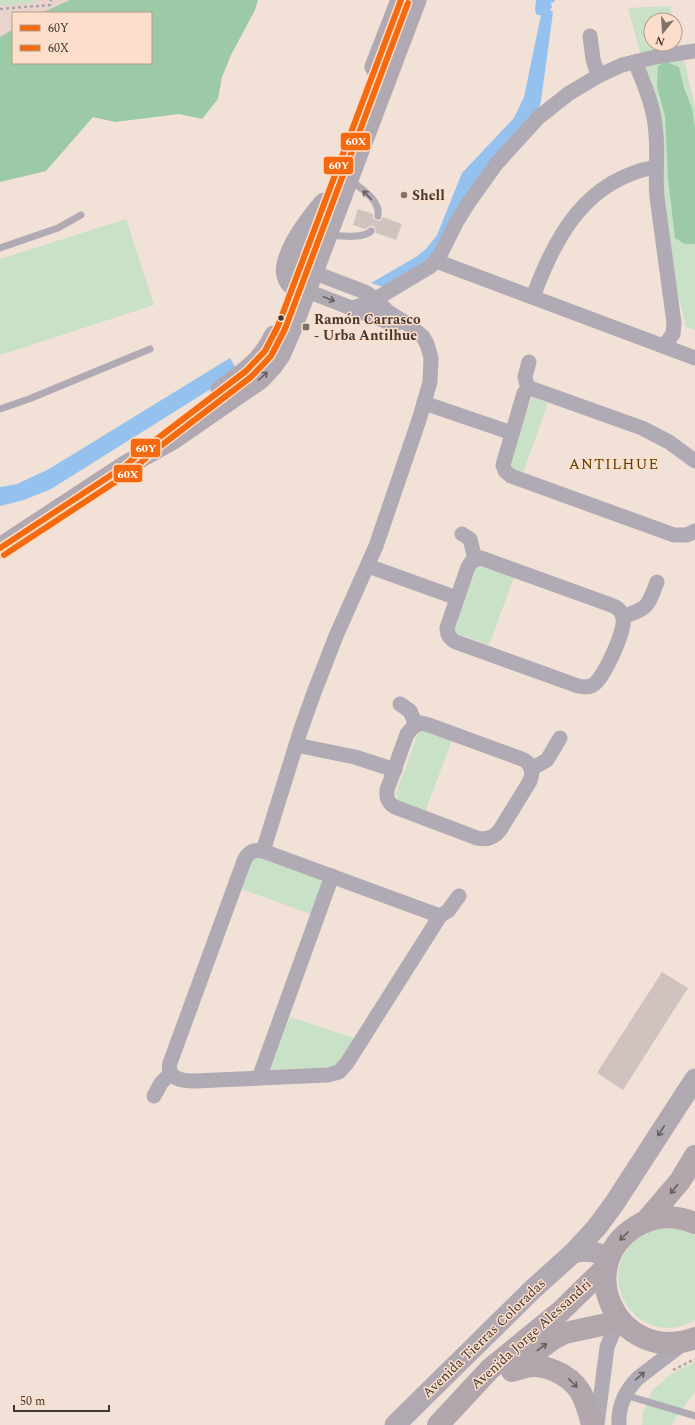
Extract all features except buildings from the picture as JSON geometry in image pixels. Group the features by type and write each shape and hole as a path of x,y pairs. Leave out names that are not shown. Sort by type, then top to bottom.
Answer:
{"highway":[{"name":"Avenida Jorge Alessandri","path":"645,1222 673,1191 695,1156"},
{"name":"Avenida Jorge Alessandri","path":"692,1346 655,1342 636,1334 620,1321 612,1308 606,1292 605,1282 608,1262 615,1246 623,1236 634,1228 645,1222 667,1217 678,1218 695,1223"},
{"name":"Avenida Jorge Alessandri","path":"440,1423 490,1369 561,1311 608,1262"},
{"name":"Avenida Jorge Alessandri","path":"440,1423 471,1402 548,1342 565,1333 620,1321"},
{"path":"511,1371 534,1366 543,1367 562,1374 572,1381 581,1392 587,1406 592,1425"}],"main road":[{"path":"303,279 289,282 286,274 287,263 305,227 324,203 401,0"},
{"path":"0,548 125,466 173,439 252,385 267,373 280,355 285,344 303,279 327,234 416,0"},
{"name":"Avenida Tierras Coloradas","path":"395,1425 532,1290 573,1253 597,1226 614,1204 695,1079"},
{"path":"573,1253 587,1251 596,1252 608,1262"}],"street":[{"path":"590,36 593,59 598,76"},
{"path":"352,308 369,304 425,271 436,261 469,202 497,163 526,130 568,94 598,76 635,62 655,57 695,51"},
{"path":"635,62 649,96 656,136 657,197 674,323 673,334 664,346"},
{"path":"533,297 544,267 556,242 575,215 609,184 618,178 641,169 656,167"},
{"path":"436,261 695,358"},
{"path":"303,279 365,292 376,299 392,318"},
{"path":"263,851 296,745 325,664 368,566 386,520 430,382 432,358 423,337 409,325 392,318 370,315 352,308 303,279"},
{"path":"370,315 376,310 378,303 376,299"},
{"path":"528,389 525,377 529,362"},
{"path":"695,461 669,442 642,428 535,389 528,389 524,393 503,465 508,474 674,535 687,535 695,531"},
{"path":"424,403 512,433"},
{"path":"462,534 470,539 475,559"},
{"path":"475,559 484,559 611,605 619,609 623,617 622,626 608,665 596,683 589,687 583,688 453,640 448,635 447,628 457,598 468,567 472,561 475,559"},
{"path":"368,566 457,598"},
{"path":"623,617 646,607 657,582"},
{"path":"400,704 410,711 416,724"},
{"path":"421,723 429,725 522,759 526,761 531,768 532,773 530,780 500,830 494,836 486,839 477,838 391,804 388,801 387,794 407,734 416,724 421,723"},
{"path":"531,768 547,760 560,738"},
{"path":"296,745 355,757 395,770"},
{"path":"440,916 263,851 256,850 248,854 244,861 170,1063 169,1067 171,1073 175,1078 186,1081 334,1074 343,1068 440,916 448,911 459,896"},
{"path":"259,1078 332,876"},
{"path":"154,1096 161,1083 171,1073"},
{"path":"597,1425 607,1347 620,1321"},
{"path":"619,1425 619,1415 625,1395 638,1378 692,1346"}],"lane":[{"path":"348,179 375,202 379,210 378,216"},
{"path":"0,248 58,228 80,215"},
{"path":"327,234 361,236 369,234 371,231"},
{"path":"0,409 29,399 150,349"},
{"path":"625,1395 695,1416"}],"path":[{"path":"0,9 50,5 51,0"},
{"path":"671,1371 692,1346"}],"shaded area":[{"path":"0,0 70,0 43,12 12,12 12,30 0,37"}],"green space":[{"path":"0,0 34,0 35,2 0,6"},
{"path":"70,0 258,0 255,10 231,55 222,77 218,99 202,119 179,114 115,122 93,117 46,171 0,182 0,37 12,30 12,64 152,64 152,12 43,12"},
{"path":"671,6 671,12 643,12 643,52 679,52 685,63 695,107 695,330 686,327 675,282 664,211 664,153 662,126 645,77 628,8"},
{"path":"666,62 679,67 684,88 692,108 695,129 695,244 685,244 675,238 668,178 665,116 657,87 658,66"},
{"path":"126,219 154,305 0,355 0,259"},
{"path":"532,397 548,403 523,473 506,467"},
{"path":"478,563 514,577 489,645 453,632"},
{"path":"425,730 452,740 425,812 399,802 396,793 418,734"},
{"path":"252,854 321,880 323,888 313,915 239,888"},
{"path":"290,1017 357,1039 339,1067 269,1070"},
{"path":"663,1228 679,1229 695,1235 695,1320 677,1327 660,1327 644,1321 631,1311 622,1297 618,1281 620,1264 631,1244 645,1233"},
{"path":"695,1362 695,1392 673,1421 672,1425 642,1425 643,1412 652,1391 671,1374"}],"water":[{"path":"536,0 555,0 551,3 552,7 550,10 553,12 541,101 537,113 435,254 386,288 371,283 416,257 426,249 437,235 462,173 514,118 524,97 541,15 537,15 535,11"},
{"path":"230,358 238,372 51,489 24,500 0,506 0,487 17,484 49,469"}],"transit line":[{"name":"60Y","path":"0,548 125,466 149,445 246,371 265,351 278,326 401,0"},
{"name":"60X","path":"4,555 129,473 154,451 251,377 271,356 285,329 408,3"}],"place":[{"name":"Shell","path":"404,195"},
{"name":"Ramón Carrasco - Urba Antilhue","path":"306,327"}],"district":[{"name":"ANTILHUE","path":"614,464"}]}
